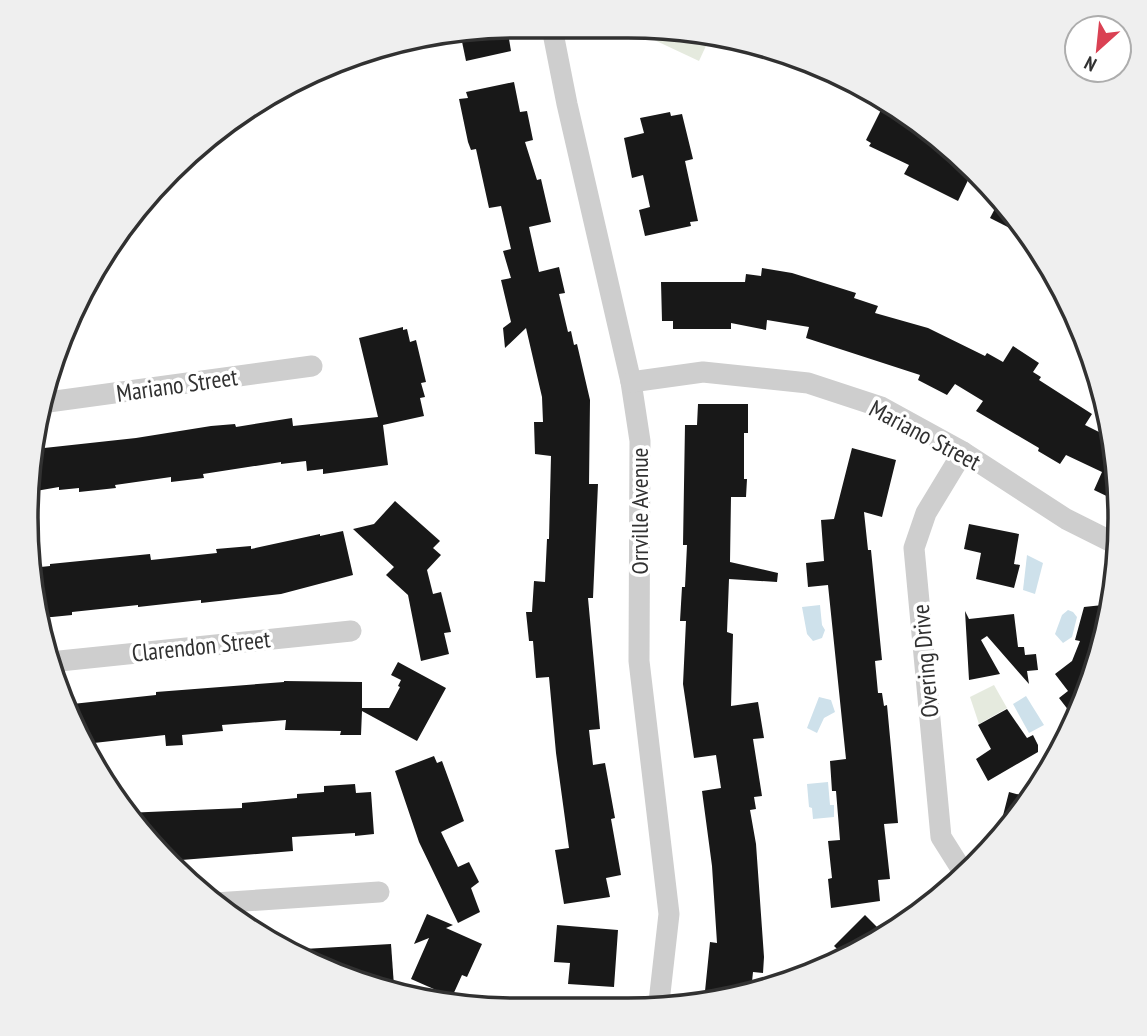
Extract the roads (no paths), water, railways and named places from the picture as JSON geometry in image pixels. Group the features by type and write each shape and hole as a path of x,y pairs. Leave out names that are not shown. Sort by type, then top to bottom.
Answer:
{"street":[{"name":"Orrville Avenue","path":"554,38 631,382 640,441 639,660 669,914 660,996"},
{"name":"Mariano Street","path":"53,401 312,366"},
{"name":"Mariano Street","path":"631,382 703,372 808,383 880,407 963,452 1066,519 1107,540"},
{"name":"Overing Drive","path":"959,866 940,837 914,548 926,513 963,452"},
{"name":"Clarendon Street","path":"61,661 351,631"},
{"path":"231,902 379,892"}],"water":[{"path":"1027,555 1043,563 1035,594 1023,590"},
{"path":"820,605 825,630 822,638 813,641 807,634 802,607"},
{"path":"1068,610 1077,617 1072,637 1063,643 1055,634 1062,615"},
{"path":"1026,696 1044,725 1029,733 1013,704"},
{"path":"819,697 831,700 835,712 824,718 817,733 807,728"},
{"path":"828,782 834,817 813,819 807,784"}]}
